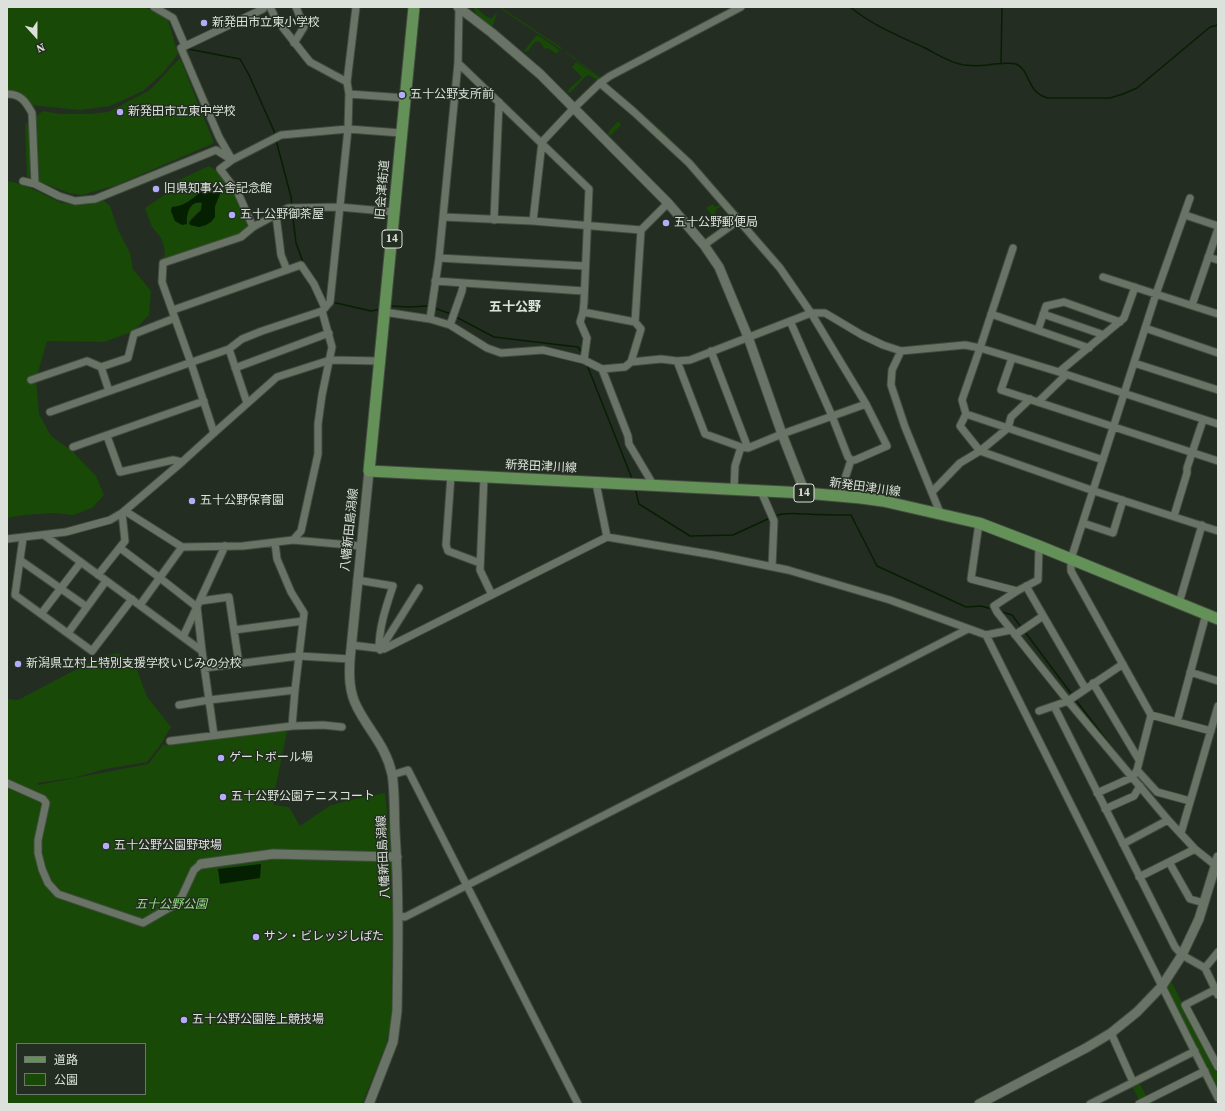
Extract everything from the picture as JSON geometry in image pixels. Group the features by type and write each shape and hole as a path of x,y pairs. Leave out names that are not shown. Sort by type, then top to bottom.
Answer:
{"main road":[{"name":"旧会津街道","path":"368,471 414,7"},
{"name":"新発田津川線","path":"368,471 805,493 861,498 979,523 1179,602 1218,619"}],"street":[{"path":"154,7 173,18 185,46"},
{"path":"232,160 219,137 181,48 263,9 264,7"},
{"path":"270,7 276,19 310,62 346,82"},
{"path":"294,43 304,27 296,7"},
{"path":"50,412 229,349 242,339 262,330 324,310 330,302 348,129 349,94 346,82 356,7"},
{"path":"430,319 439,258 458,63 458,7"},
{"path":"458,7 540,74 573,109 668,203 704,245 719,267 748,337 782,434 805,493"},
{"path":"533,221 542,142 573,109 600,83 610,76 741,7"},
{"path":"458,63 589,188 583,312 580,322 588,338 584,360"},
{"path":"600,83 634,112 689,164 780,268 811,313 866,404 887,446 852,460"},
{"path":"7,94 15,94 21,98 27,103 32,113 35,184"},
{"path":"349,94 405,98"},
{"path":"494,220 499,102"},
{"path":"253,227 238,193 220,169 232,160 281,135 348,129 401,133"},
{"path":"23,181 35,184 59,196 76,201 95,199 216,150 232,160"},
{"path":"1097,793 1133,777 1137,770 1151,715 1071,570 1071,559 1156,294 1190,198"},
{"path":"631,362 641,329 636,322 641,230 668,203"},
{"path":"214,432 173,310 162,282 163,263 241,237 253,227 288,208 339,207 394,212"},
{"path":"276,214 281,255 287,270"},
{"path":"1185,215 1218,227 1192,305"},
{"path":"442,217 533,221 641,230"},
{"path":"704,245 738,220"},
{"path":"1013,248 962,400 966,414 960,426 980,451 1094,491 1218,531"},
{"path":"1208,257 1218,260"},
{"path":"439,258 585,266"},
{"path":"173,310 301,265 314,284 324,310 332,347 322,395 318,424 318,454 301,531 293,540"},
{"path":"1103,276 1218,314"},
{"path":"436,281 584,292"},
{"path":"450,325 462,291 463,283"},
{"path":"932,492 960,464 980,451 1008,428 1011,417 1034,400 1089,348 1124,318 1135,287"},
{"path":"1038,330 1046,306 1064,302 1120,322"},
{"path":"384,312 430,319 450,325 487,348 501,353 543,350 584,360 602,369 624,367 631,362 661,359 690,360 811,313 825,313 862,336 901,351 965,345 980,348 1218,424"},
{"path":"583,312 636,322"},
{"path":"991,314 1089,348"},
{"path":"1043,314 1104,335"},
{"path":"32,380 87,361 101,367 128,358 134,334 175,318"},
{"path":"790,321 832,416 848,457 852,460"},
{"path":"1145,328 1218,352"},
{"path":"235,368 329,333"},
{"path":"229,349 247,403"},
{"path":"711,351 745,448 735,466 734,490"},
{"path":"901,351 892,370 891,385 905,427 941,515"},
{"path":"1012,358 1001,390 1218,461"},
{"path":"7,539 66,532 110,520 124,512 277,377 330,360 380,361"},
{"path":"677,360 705,434 745,448 866,404"},
{"path":"1134,363 1218,390"},
{"path":"101,367 109,391"},
{"path":"602,369 628,436 629,444 654,486"},
{"path":"74,447 204,401"},
{"path":"966,414 1103,460"},
{"path":"1174,516 1203,420"},
{"path":"107,436 120,472 173,460 182,462"},
{"path":"839,497 852,460"},
{"name":"八幡新田島潟線","path":"368,471 349,676 352,696 385,753 392,775 397,857 398,916 396,1026 393,1042 369,1104"},
{"path":"451,476 446,545 448,551 480,563"},
{"path":"484,477 480,570 492,595"},
{"path":"596,483 607,537"},
{"path":"761,491 774,521 772,567"},
{"path":"1083,523 1113,533 1123,500"},
{"path":"124,512 182,547 244,546 293,540 361,546"},
{"path":"98,575 125,541 124,512"},
{"path":"979,523 971,580 1017,591"},
{"path":"1179,602 1202,525"},
{"path":"44,535 202,651"},
{"path":"351,645 379,650 384,649 607,537 714,555 788,570 890,600 968,629 986,634 1013,632 1043,616"},
{"path":"23,538 15,595 92,651 132,599"},
{"path":"275,543 277,559 291,592 304,613 292,726"},
{"path":"183,637 225,546"},
{"path":"978,1104 993,1100 1086,1048 1111,1033 1137,1012 1162,986 1182,955 1199,919 1217,863 1195,848 1168,820 1068,701 995,610 994,606 1017,591 1038,580 1039,546"},
{"path":"140,606 182,547"},
{"path":"120,548 198,604 229,597 239,664"},
{"path":"20,560 87,607"},
{"path":"41,614 81,562"},
{"path":"68,633 106,580"},
{"path":"357,580 393,586 384,612 379,638 379,650"},
{"path":"1026,586 1085,688"},
{"path":"379,650 419,588"},
{"path":"198,604 204,668 214,736"},
{"path":"1177,722 1206,614"},
{"path":"234,630 304,622"},
{"path":"398,916 405,917 968,629"},
{"path":"986,634 1218,1098"},
{"path":"204,668 299,656 350,659"},
{"path":"1039,711 1068,701 1085,688 1123,664"},
{"path":"1190,672 1218,681"},
{"path":"1093,684 1139,760"},
{"path":"179,704 295,690"},
{"path":"1054,706 1175,947 1182,955 1205,968 1217,991 1185,1005 1218,1067"},
{"path":"1181,833 1218,706"},
{"path":"1151,715 1211,731"},
{"path":"170,741 292,726 323,725 342,728"},
{"path":"392,775 408,770 578,1104"},
{"path":"1137,770 1156,792 1190,801"},
{"path":"7,783 43,799 46,803 38,840 38,853 42,869 48,883 58,894 143,923 176,904 182,896 194,870 201,864 272,854 397,857"},
{"path":"1105,809 1134,796 1140,786"},
{"path":"1123,844 1168,820"},
{"path":"1139,877 1195,848"},
{"path":"1169,862 1190,899 1204,903"},
{"path":"1205,968 1218,952"},
{"path":"1111,1033 1133,1082"},
{"path":"1090,1104 1195,1051"},
{"path":"1139,1104 1204,1071"},
{"path":"1214,1104 1218,1102"}],"green space":[{"path":"7,7 144,7 160,14 168,20 178,54 163,73 143,91 110,106 80,110 30,105 7,90"},
{"path":"473,7 478,8 484,15 491,19 497,13 492,28 478,17"},
{"path":"498,7 500,7 562,48 561,49"},
{"path":"538,35 559,50 558,53 555,53 548,48 545,49 540,42 535,42 528,51 524,51"},
{"path":"565,51 602,79 599,81 589,75 586,76 571,92 567,93 569,89 582,77 572,67 576,62 595,75"},
{"path":"180,58 214,143 117,185 82,195 69,193 27,177 25,124 43,111 60,114 90,114 108,112 150,90"},
{"path":"605,82 662,131 693,162 745,220 743,221 693,164 658,129"},
{"path":"617,122 621,125 610,136 608,134 609,131"},
{"path":"209,166 219,172 236,195 250,226 238,235 162,260 165,255 164,247 161,238 152,227 145,208 175,188 177,181","holes":["211,185 220,187 220,194 215,206 215,217 199,227 190,225 191,219 201,210 202,203 198,203 194,204 190,208 187,216 187,223 175,221 171,211 172,207 188,202"]},
{"path":"7,181 22,184 62,203 83,204 103,200 110,206 118,230 130,253 133,269 151,291 149,315 134,331 104,342 47,341 36,379 39,414 51,436 72,451 96,476 104,495 92,508 73,515 54,513 7,518"},
{"path":"713,204 715,207 722,204 734,218 733,221 726,225 728,222 732,221 732,218 721,207 715,211 716,215 712,215 706,208"},
{"name":"五十公野公園","path":"118,653 135,664 147,697 171,727 159,747 147,762 105,769 73,778 37,783 38,785 148,764 163,745 285,731 287,732 276,785 274,805 289,807 300,826 329,806 385,793 394,872 391,1022 386,1045 362,1104 7,1104 7,699 18,700 96,659"},
{"path":"1169,977 1218,1074 1218,1095 1164,985"},
{"path":"1139,1082 1150,1104 1141,1104 1132,1086"}],"shaded area":[{"path":"216,184 220,187 220,194 215,206 215,217 211,222 199,227 190,225 189,222 201,210 202,203 194,204 192,206 188,212 187,224 182,225 175,221 171,211 172,207 179,206 191,200 206,188"},
{"path":"261,864 260,878 220,884 218,869"}],"waterway":[{"path":"850,7 877,25 954,62 976,66 1008,63 1016,64 1024,71 1032,87 1041,95 1048,98 1110,98 1137,88 1210,27 1218,25"},
{"path":"1001,64 1002,7"},
{"path":"188,49 240,59 249,75 275,136"},
{"path":"276,140 292,206"},
{"path":"292,210 296,243 303,262"},
{"path":"332,302 371,311 381,309"},
{"path":"390,306 430,307"},
{"path":"434,308 451,314"},
{"path":"456,317 494,337 578,347 582,353"},
{"path":"587,365 633,481"},
{"path":"635,488 639,504 690,536 733,535 770,518"},
{"path":"775,516 783,514 851,515 877,566 966,607 981,606 992,609"},
{"path":"999,611 1012,615 1021,627"},
{"path":"1025,632 1073,696"},
{"path":"1075,699 1120,758"},
{"path":"1193,842 1207,854"}],"place":[{"name":"新発田市立東小学校","path":"204,23"},
{"name":"五十公野支所前","path":"402,95"},
{"name":"新発田市立東中学校","path":"120,112"},
{"name":"旧県知事公舎記念館","path":"156,189"},
{"name":"五十公野御茶屋","path":"232,215"},
{"name":"五十公野郵便局","path":"666,223"},
{"name":"五十公野保育園","path":"192,501"},
{"name":"新潟県立村上特別支援学校いじみの分校","path":"18,664"},
{"name":"ゲートボール場","path":"221,758"},
{"name":"五十公野公園テニスコート","path":"223,797"},
{"name":"五十公野公園野球場","path":"106,846"},
{"name":"サン・ビレッジしばた","path":"256,937"},
{"name":"五十公野公園陸上競技場","path":"184,1020"}],"district":[{"name":"五十公野","path":"515,308"}]}
